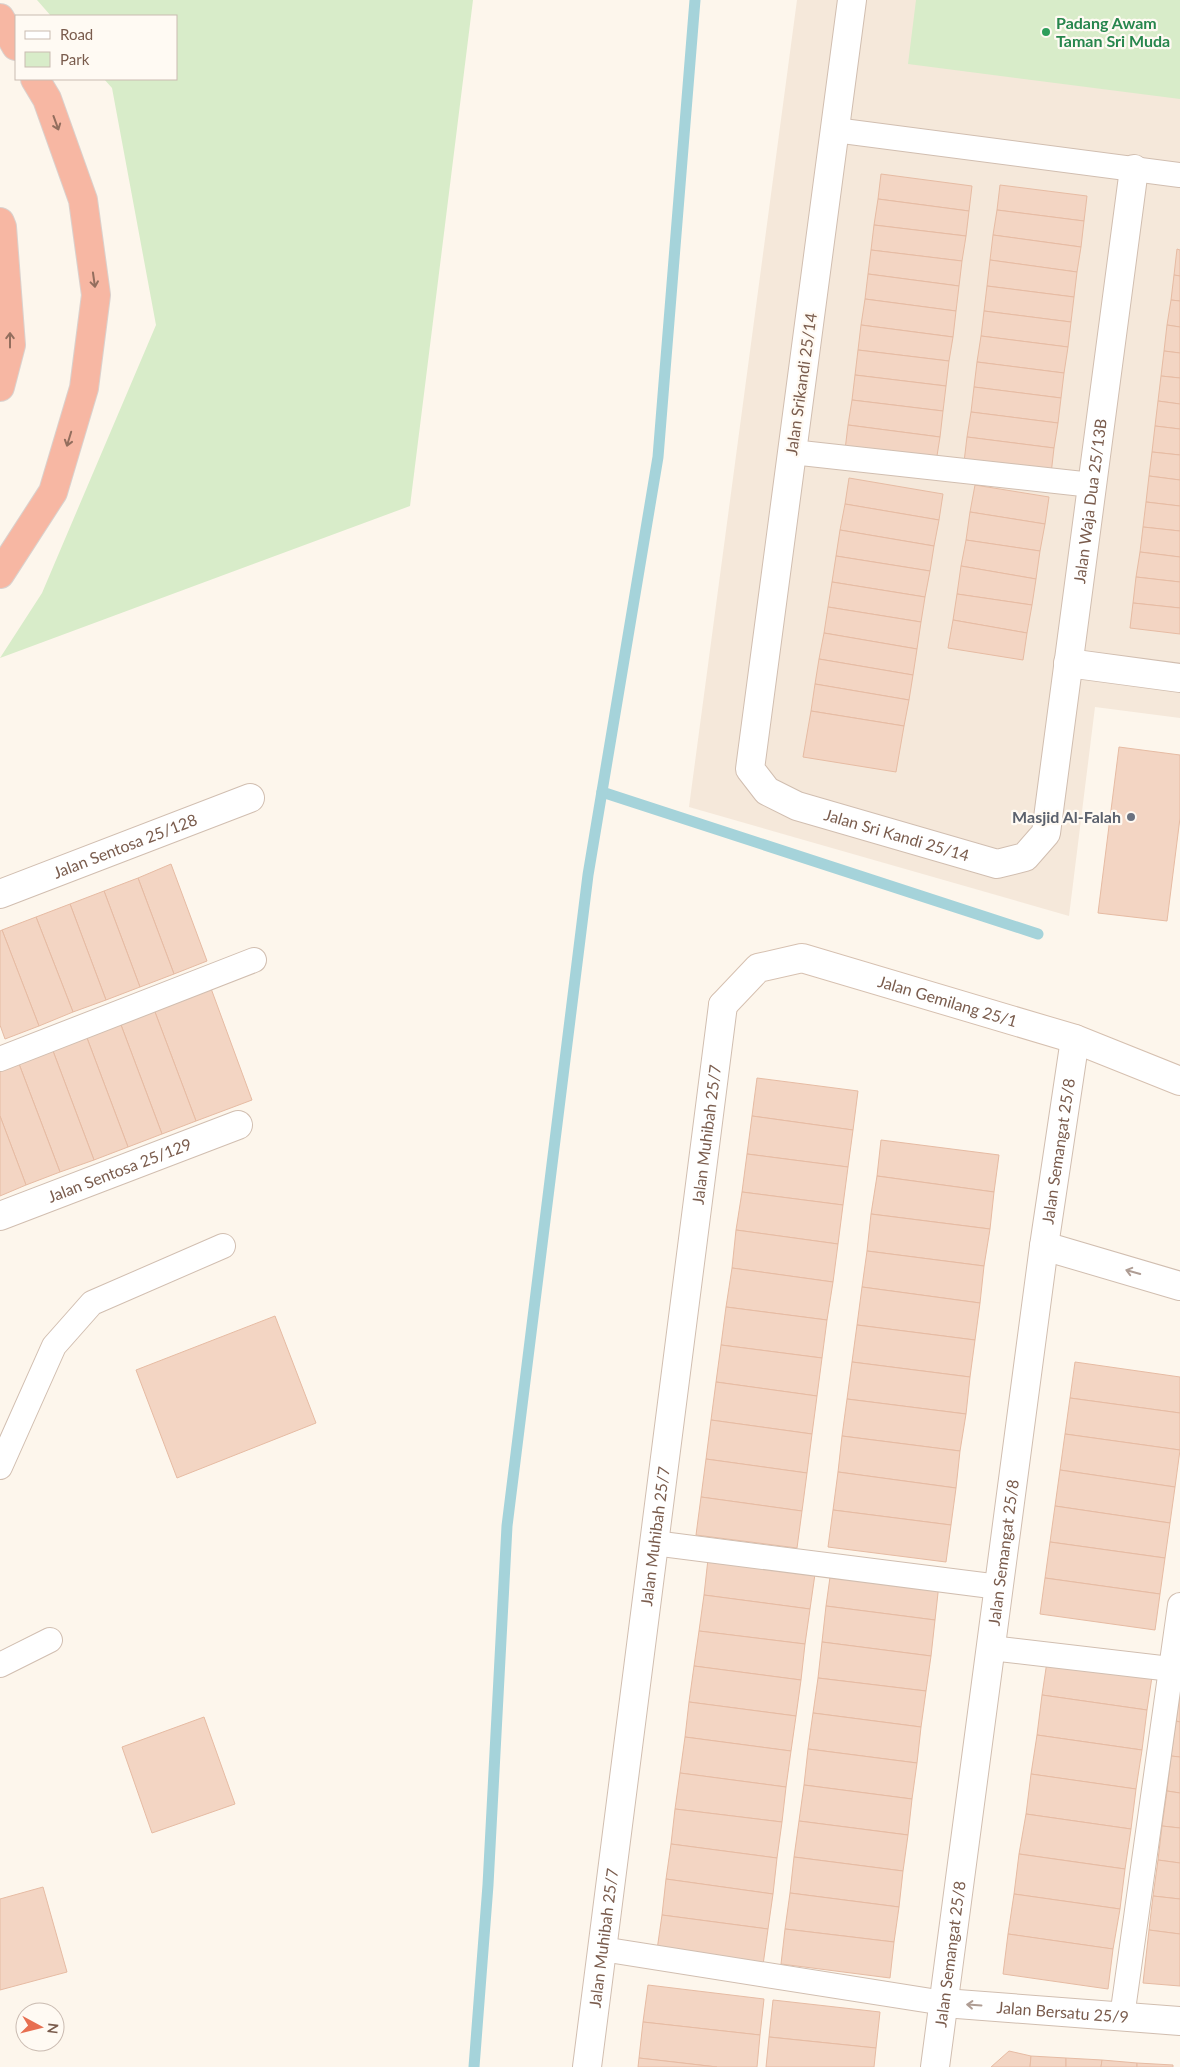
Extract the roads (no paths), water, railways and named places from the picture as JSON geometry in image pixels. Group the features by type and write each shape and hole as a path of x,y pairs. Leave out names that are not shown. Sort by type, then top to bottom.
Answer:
{"highway":[{"path":"0,18 15,44"},
{"path":"0,574 53,492 84,388 96,295 83,200 47,99 37,80"},
{"path":"0,222 2,227 11,345 0,387"}],"street":[{"name":"Jalan Srikandi 25/14","path":"750,769 852,0"},
{"name":"Jalan Waja Dua 25/13B","path":"1046,833 1134,169"},
{"path":"1068,663 1180,678"},
{"name":"Jalan Sri Kandi 25/14","path":"750,769 767,791 796,806 997,864 1025,857 1046,833"},
{"name":"Jalan Sentosa 25/128","path":"0,894 250,798"},
{"name":"Jalan Gemilang 25/1","path":"723,1005 758,968 802,958 1075,1039 1180,1081"},
{"name":"Jalan Muhibah 25/7","path":"587,2067 723,1005"},
{"name":"Jalan Semangat 25/8","path":"935,2067 1044,1246 1075,1039"},
{"name":"Jalan Sentosa 25/129","path":"0,1216 238,1125"},
{"path":"1044,1246 1180,1286"},
{"name":"Jalan Bersatu 25/9","path":"944,2003 1180,2021"}],"lane":[{"path":"835,130 1180,175"},
{"path":"792,452 1092,485"},
{"path":"0,1059 254,960"},
{"path":"0,1467 54,1346 92,1303 223,1246"},
{"path":"654,1543 999,1587"},
{"path":"1122,2017 1175,1669 1180,1605"},
{"path":"0,1665 50,1640"},
{"path":"991,1648 1175,1669"},
{"path":"602,1949 944,2003"}],"waterway":[{"path":"474,2067 488,1885 507,1526 588,875 658,457 695,0"},
{"path":"602,792 1038,934"}],"place":[{"name":"Padang Awam Taman Sri Muda","path":"1046,32"},
{"name":"Masjid Al-Falah","path":"1131,817"}]}
